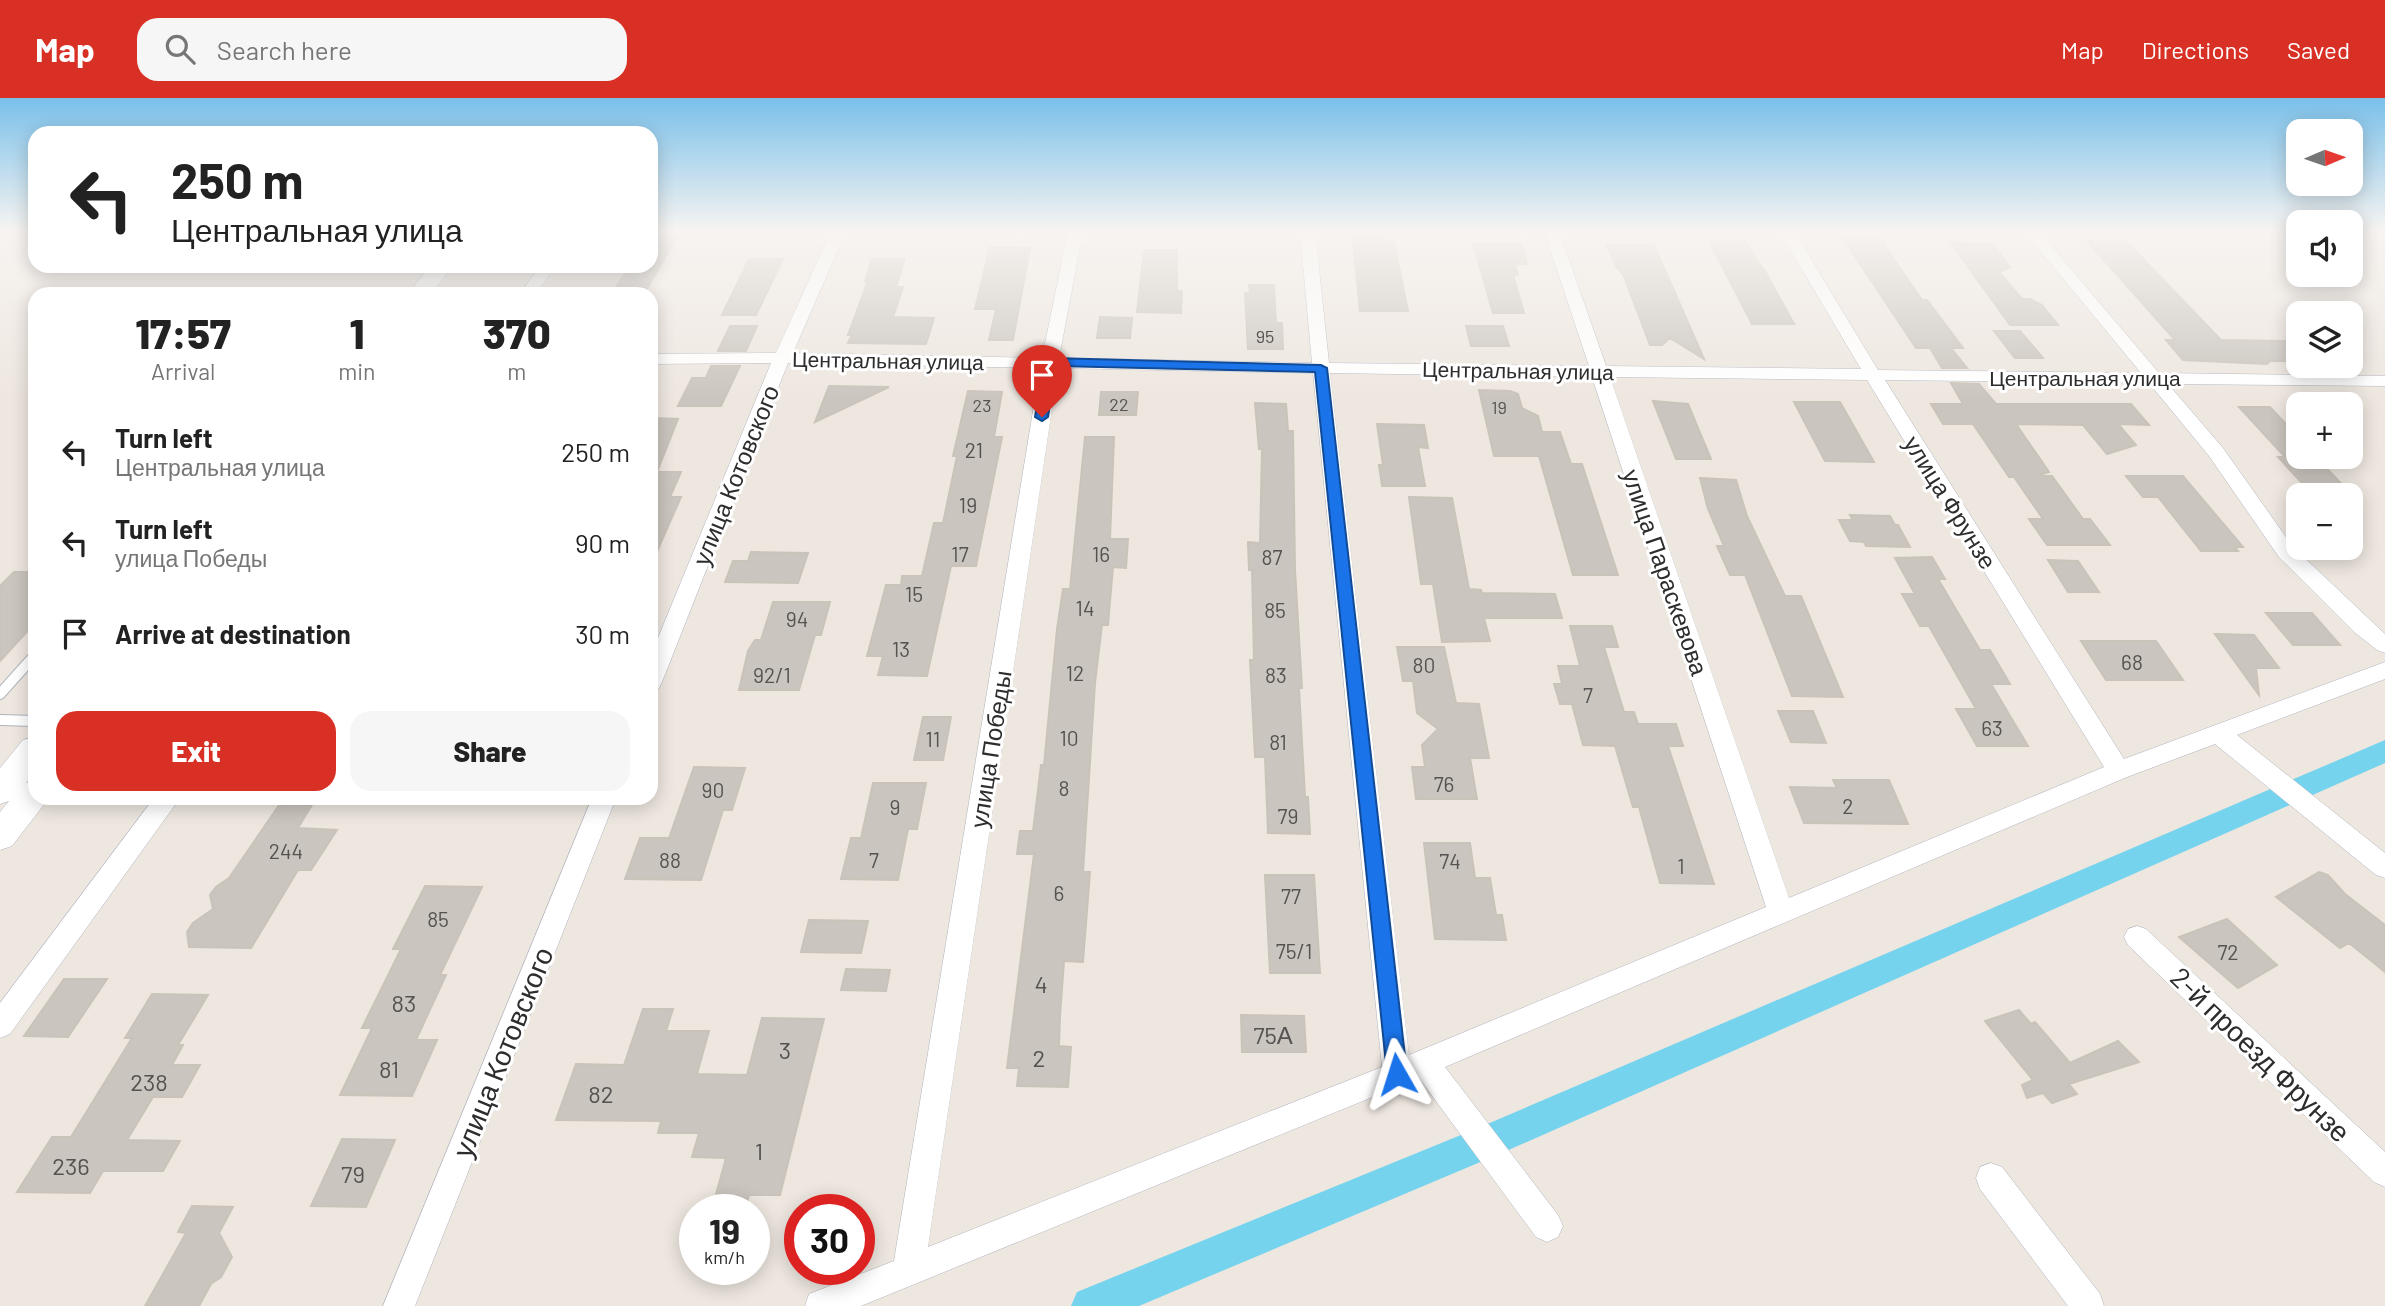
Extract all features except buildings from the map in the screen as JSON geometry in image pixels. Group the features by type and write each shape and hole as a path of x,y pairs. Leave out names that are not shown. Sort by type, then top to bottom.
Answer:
{"main road":[{"path":"0,791 28,757"},
{"path":"0,836 28,802"}],"street":[{"name":"улица Котовского","path":"658,665 813,287"},
{"name":"улица Победы","path":"909,1269 1050,362 1065,287"},
{"path":"1313,287 1397,1074"},
{"name":"улица Параскевова","path":"1571,287 1781,912"},
{"name":"улица Фрунзе","path":"1821,287 2119,771"},
{"path":"2078,287 2216,452 2286,552 2362,627 2385,645"},
{"name":"Центральная улица","path":"658,359 782,358 1321,368 2385,381"},
{"path":"821,1306 1425,1063 2119,771 2385,670"},
{"path":"2219,734 2385,868"},
{"path":"0,1025 163,805"},
{"name":"улица Котовского","path":"399,1306 601,805"},
{"name":"2-й проезд Фрунзе","path":"2137,937 2385,1172"},
{"path":"1425,1063 1546,1226"},
{"path":"1991,1178 2088,1306"}],"lane":[{"path":"0,694 28,663"},
{"path":"0,720 28,721"}],"waterway":[{"path":"1091,1306 1491,1140 2385,751"}],"route":[{"path":"1042,417 1050,362 1321,368 1397,1074"}]}
